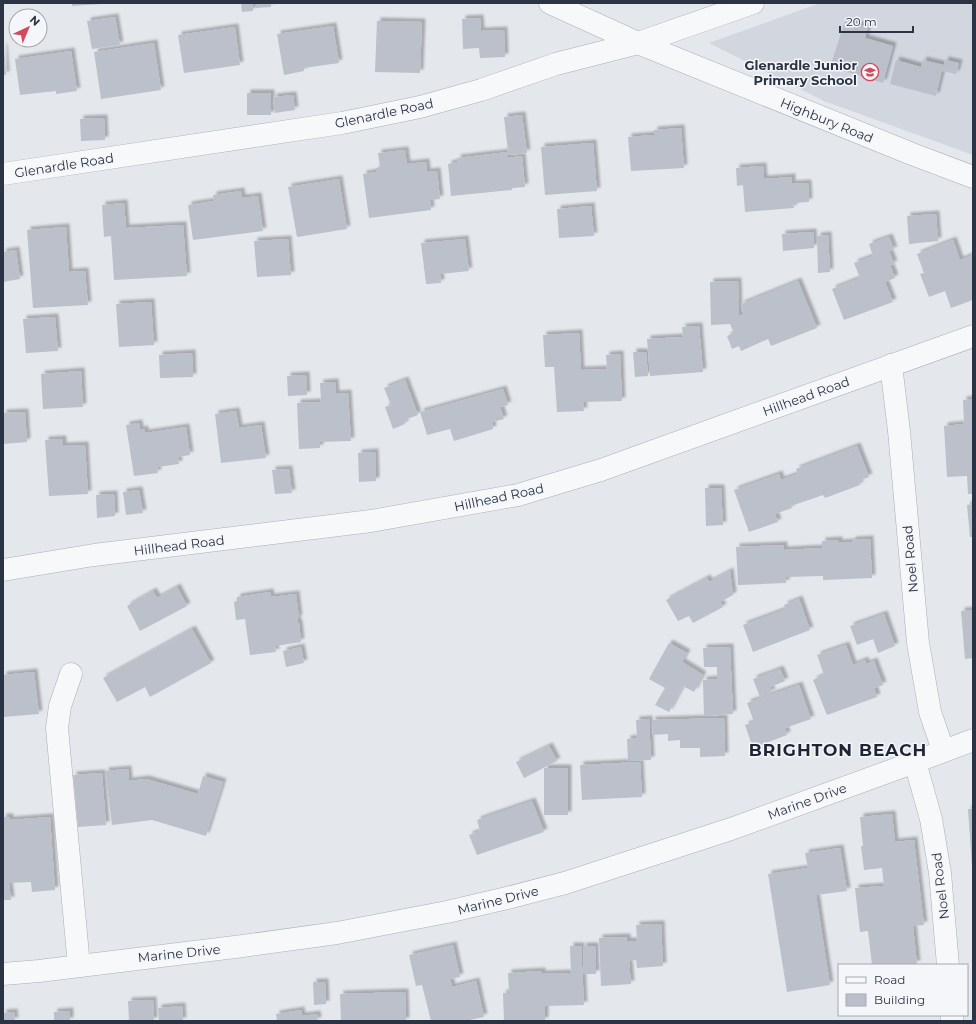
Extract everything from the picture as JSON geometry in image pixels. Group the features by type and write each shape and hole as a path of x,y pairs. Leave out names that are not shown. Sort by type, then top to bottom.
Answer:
{"street":[{"name":"Highbury Road","path":"550,3 638,43 912,154 973,177"},
{"name":"Glenardle Road","path":"3,174 342,122 412,108 481,90 556,64 638,43 753,3"},
{"name":"Hillhead Road","path":"3,570 94,555 371,521 518,495 601,470 973,336"},
{"name":"Noel Road","path":"891,365 900,438 918,643 930,712 943,750"},
{"path":"71,674 60,706 57,728 79,966"},
{"name":"Marine Drive","path":"3,974 244,946 337,933 447,912 507,898 565,883 731,829 973,740"},
{"name":"Noel Road","path":"915,762 931,819 938,865 948,964"}],"shaded area":[{"name":"Glenardle Junior Primary School","path":"820,3 973,3 973,155 824,101 709,43"}],"building":[{"path":"72,3 101,3 101,4 72,6"},
{"path":"241,3 253,3 253,11 242,12"},
{"path":"256,3 271,3 271,7 256,8"},
{"path":"115,17 120,45 92,49 87,21"},
{"path":"480,18 481,31 504,30 505,57 480,58 479,48 463,49 462,19"},
{"path":"377,21 422,22 420,73 375,72"},
{"path":"845,21 868,27 865,38 893,46 883,83 830,67"},
{"path":"333,26 339,63 304,68 304,71 284,75 277,34"},
{"path":"235,27 240,65 184,73 178,35"},
{"path":"154,43 161,90 101,99 94,52"},
{"path":"4,47 6,75 3,75"},
{"path":"71,51 77,91 56,94 56,91 20,95 15,59"},
{"path":"896,60 921,67 923,60 944,65 945,60 959,63 956,74 942,71 936,96 890,84"},
{"path":"247,93 271,93 271,115 247,115"},
{"path":"293,95 295,110 275,113 273,97"},
{"path":"522,115 527,153 508,155 508,158 522,156 525,187 512,188 512,190 451,196 448,164 458,162 457,158 508,152 504,117"},
{"path":"104,118 105,140 81,141 80,119"},
{"path":"681,128 684,168 631,171 628,137 654,135 654,130"},
{"path":"593,143 597,191 545,195 541,147"},
{"path":"405,150 407,164 426,162 427,172 437,171 440,199 430,200 431,210 369,218 363,174 376,172 376,168 380,167 378,153"},
{"path":"763,166 764,179 792,177 792,184 808,183 809,202 793,203 794,208 745,212 743,185 737,186 736,168"},
{"path":"339,179 347,229 297,237 288,187"},
{"path":"241,191 242,198 258,196 263,231 193,240 188,205 214,201 213,195"},
{"path":"124,203 126,228 183,225 187,276 114,280 111,236 104,237 102,205"},
{"path":"591,206 594,236 559,238 557,209"},
{"path":"936,214 938,241 909,244 907,216"},
{"path":"66,227 69,272 85,271 88,305 33,308 27,230"},
{"path":"813,232 814,248 783,251 782,234"},
{"path":"828,235 830,272 818,273 817,236"},
{"path":"889,237 894,250 889,251 894,264 890,265 895,278 885,282 893,302 844,320 832,289 860,278 854,263 873,256 869,244"},
{"path":"288,239 291,275 257,277 254,241"},
{"path":"465,239 469,271 440,274 441,283 426,284 421,243"},
{"path":"953,240 960,260 973,255 973,300 951,308 945,291 929,297 920,274 924,273 917,254"},
{"path":"16,250 20,279 3,282 3,252"},
{"path":"738,281 739,316 744,314 741,304 798,281 817,328 771,346 768,339 741,351 739,346 732,349 727,336 734,333 730,324 711,325 710,282"},
{"path":"151,302 154,345 119,347 116,304"},
{"path":"55,317 58,351 26,353 23,319"},
{"path":"699,326 703,372 650,376 647,339 683,337 682,327"},
{"path":"579,333 581,370 607,369 606,355 620,354 622,401 583,402 584,411 557,412 554,367 545,367 543,335"},
{"path":"633,352 646,352 648,376 635,377"},
{"path":"192,353 193,377 160,378 159,355"},
{"path":"81,371 83,407 43,409 41,374"},
{"path":"306,375 307,395 288,396 287,376"},
{"path":"405,380 418,415 404,420 405,424 393,429 385,407 391,405 384,388"},
{"path":"335,382 336,394 348,393 351,441 320,442 320,448 299,449 297,403 321,402 320,383"},
{"path":"503,389 508,405 500,407 504,419 492,422 493,429 454,441 450,429 427,435 420,412"},
{"path":"973,399 973,494 968,494 967,476 947,477 944,426 964,424 963,400"},
{"path":"236,411 239,428 261,425 266,458 221,463 215,414"},
{"path":"25,412 27,442 3,444 3,413"},
{"path":"139,423 140,430 145,429 145,433 186,427 190,455 178,457 179,464 157,467 158,473 134,476 126,425"},
{"path":"63,439 63,446 85,445 88,494 49,496 45,440"},
{"path":"857,446 869,477 859,481 860,485 825,498 823,495 791,506 792,508 775,514 778,522 749,532 734,490 779,474 781,480 798,474 796,469"},
{"path":"375,452 376,481 359,482 358,453"},
{"path":"289,469 292,493 275,494 272,470"},
{"path":"705,488 721,488 723,525 706,526"},
{"path":"139,490 143,513 126,515 123,492"},
{"path":"114,494 115,516 97,518 96,495"},
{"path":"973,504 973,537 970,537 967,505"},
{"path":"870,539 872,578 823,580 823,576 786,577 786,583 738,585 736,547 784,545 784,550 822,548 822,541 839,540 839,543 852,542 852,540"},
{"path":"730,571 733,595 720,602 723,607 693,623 689,616 678,621 666,600 707,578 709,582"},
{"path":"177,587 187,606 140,631 127,606 153,591 157,598"},
{"path":"270,592 271,597 296,594 299,618 297,618 301,642 275,646 276,652 250,655 245,619 236,620 234,602 237,601 237,597"},
{"path":"799,599 810,630 753,652 743,625 786,609 784,605"},
{"path":"973,610 973,658 965,659 961,611"},
{"path":"884,614 895,646 878,653 873,639 857,645 850,626"},
{"path":"192,629 211,663 150,697 145,687 117,702 103,678"},
{"path":"669,643 687,653 682,662 703,675 694,692 683,686 669,712 655,705 665,688 649,679"},
{"path":"846,645 853,665 865,660 866,664 874,661 883,685 874,688 877,697 827,715 813,680 824,675 817,655"},
{"path":"301,647 304,663 286,667 283,651"},
{"path":"730,647 733,714 704,716 703,680 717,679 717,667 704,667 703,648"},
{"path":"780,669 785,681 770,687 772,692 760,697 753,679"},
{"path":"34,672 39,714 3,717 3,675"},
{"path":"799,685 811,719 785,728 787,735 753,748 745,725 754,722 747,703"},
{"path":"724,718 725,756 700,757 700,748 680,748 680,740 668,741 668,734 653,735 652,720"},
{"path":"649,719 651,760 628,761 627,739 637,738 636,720"},
{"path":"549,746 557,761 524,778 516,762"},
{"path":"640,762 642,797 582,800 580,765"},
{"path":"544,768 568,768 568,815 544,815"},
{"path":"128,769 129,781 146,779 198,794 203,776 223,782 206,836 152,820 112,825 105,771"},
{"path":"102,773 106,825 78,827 73,775"},
{"path":"532,801 544,832 477,855 469,835 480,831 477,820"},
{"path":"968,809 973,809 973,867 972,867"},
{"path":"892,814 895,842 914,840 924,925 913,926 917,964 872,964 868,931 860,932 855,888 884,886 882,868 864,870 860,817"},
{"path":"3,817 10,817 10,820 50,817 55,890 32,892 31,882 9,883 11,900 3,900"},
{"path":"840,848 847,891 816,895 830,985 787,992 768,874 808,868 805,853"},
{"path":"661,924 663,966 637,968 636,960 629,961 631,984 601,986 599,938 627,937 627,941 637,941 636,925"},
{"path":"453,945 460,977 450,979 452,987 476,981 484,1017 465,1021 431,1021 422,985 416,986 409,955"},
{"path":"570,946 581,946 584,1005 545,1006 545,1021 504,1021 503,993 509,993 508,973 542,971 542,974 571,973"},
{"path":"583,946 595,946 596,974 584,974"},
{"path":"313,982 325,982 326,1004 314,1005"},
{"path":"405,992 406,1021 341,1021 340,994"},
{"path":"153,1000 154,1021 129,1021 128,1001"},
{"path":"182,1006 183,1021 159,1021 158,1008"},
{"path":"301,1010 302,1016 317,1014 318,1021 277,1021 276,1014"},
{"path":"70,1011 70,1021 54,1021 54,1012"},
{"path":"14,1012 15,1021 3,1021 3,1013"}],"place":[{"name":"Glenardle Junior Primary School","path":"870,72"}],"district":[{"name":"BRIGHTON BEACH","path":"838,750"}]}
